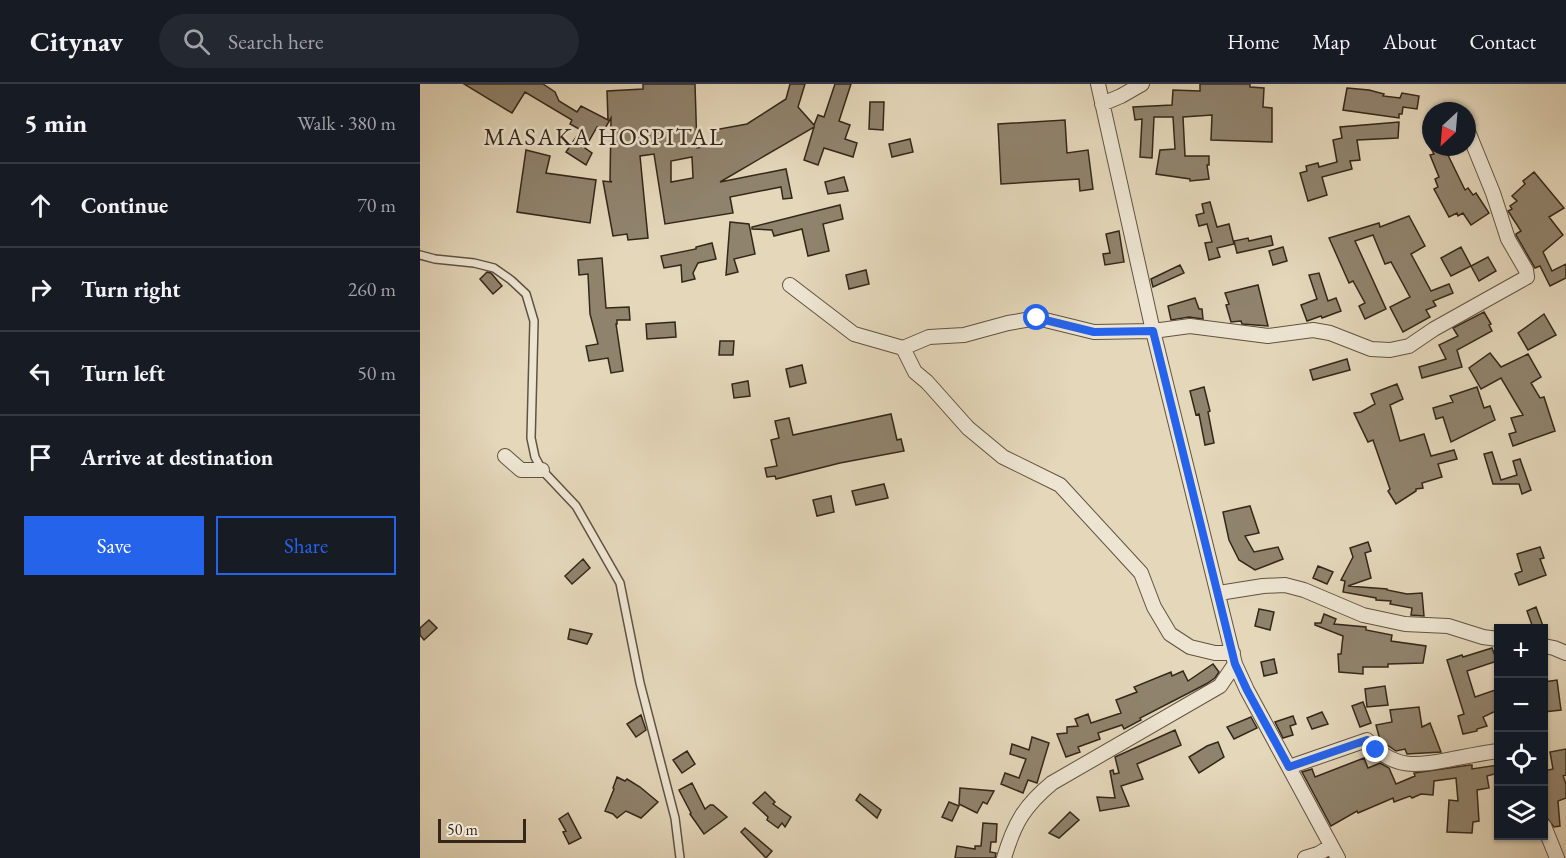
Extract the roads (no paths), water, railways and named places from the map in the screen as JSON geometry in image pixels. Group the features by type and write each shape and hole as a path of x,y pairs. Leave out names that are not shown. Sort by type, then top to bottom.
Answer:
{"street":[{"path":"1098,84 1153,331 1234,658 1247,690 1335,852 1305,858"},
{"path":"1102,104 1142,84"},
{"path":"790,285 854,334 903,348 929,337 964,335 1008,322 1037,318 1094,332 1153,331 1190,326 1268,336 1313,330 1330,333 1371,349 1390,350 1410,346 1434,329 1527,277 1526,270 1508,239 1476,151"},
{"path":"903,348 915,372 927,382 968,428 1003,457 1060,485 1140,573 1154,607 1170,634 1191,647 1234,658"},
{"path":"505,456 521,470 542,470"},
{"path":"1219,593 1285,585 1304,590 1363,615 1405,624 1448,626 1494,638"},
{"path":"1548,647 1566,653"},
{"path":"1004,858 1013,828 1025,809 1052,783 1220,686 1234,658"},
{"path":"1220,686 1247,690"},
{"path":"1289,767 1367,740 1376,750 1397,762 1419,766 1494,752"},
{"path":"1548,836 1557,858"}],"lane":[{"path":"420,255 494,268 526,294 534,321 531,438 535,457 542,470 576,506 620,583 640,683 675,818 680,858"}],"district":[{"name":"MASAKA HOSPITAL","path":"604,137"}]}
